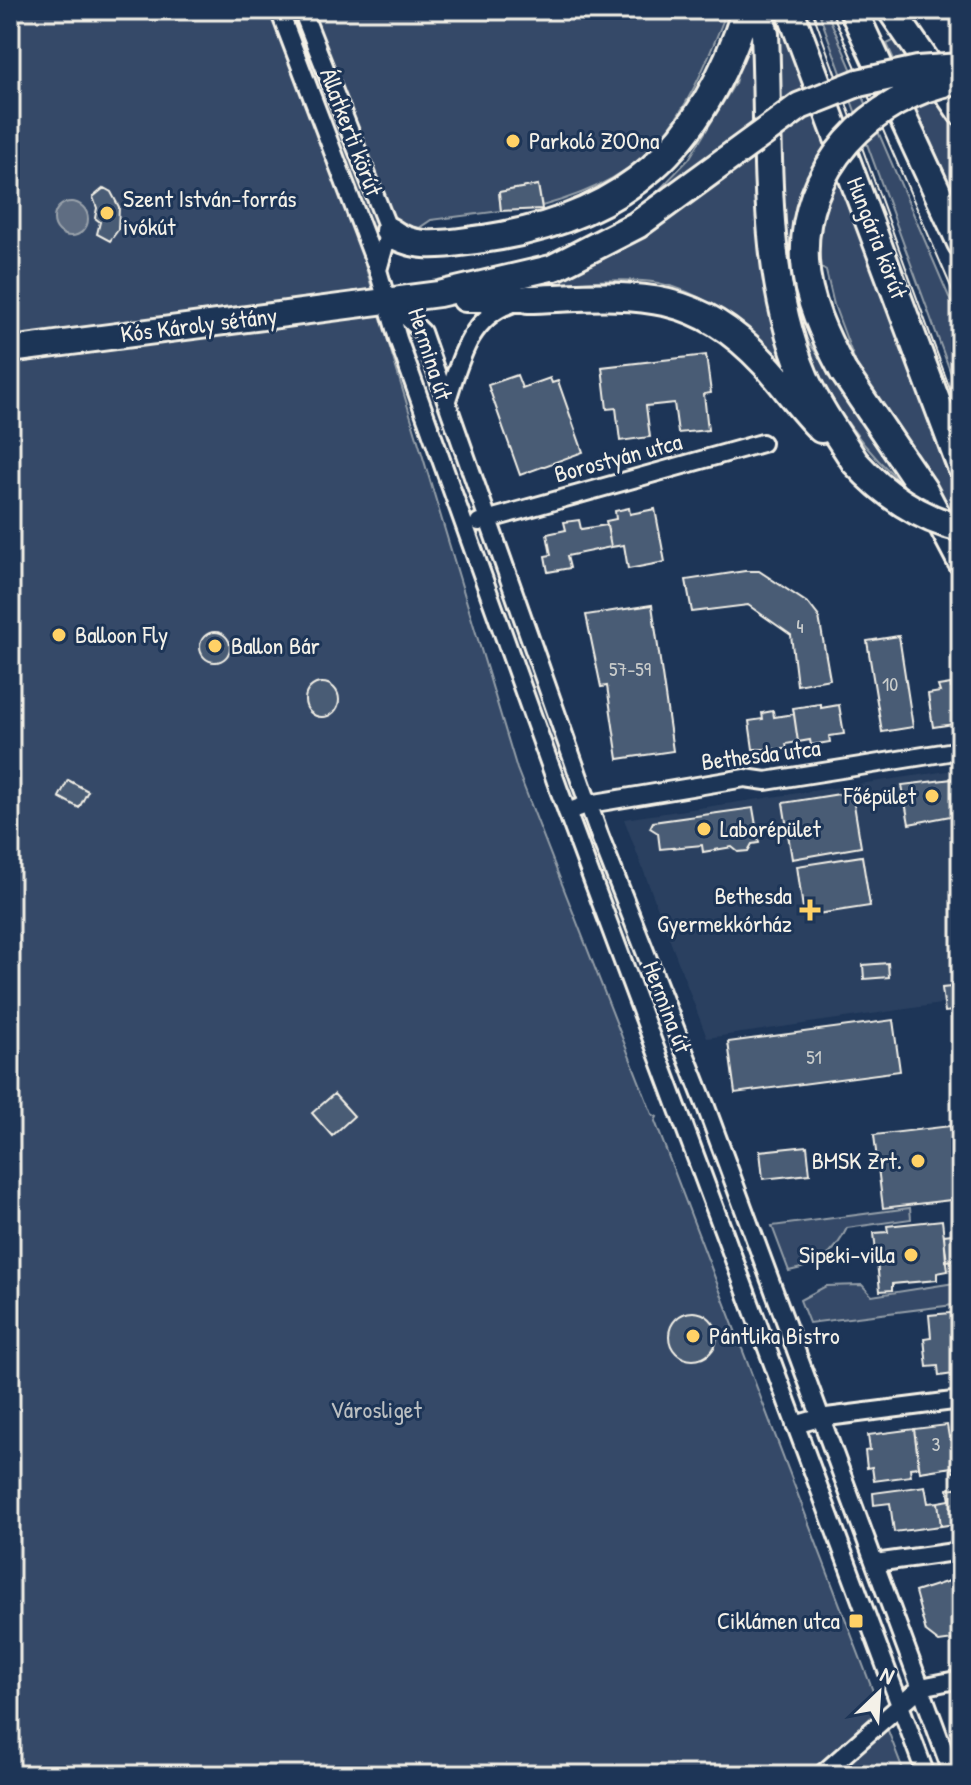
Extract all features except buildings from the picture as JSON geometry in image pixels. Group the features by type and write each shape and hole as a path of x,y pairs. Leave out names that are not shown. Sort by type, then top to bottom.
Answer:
{"main road":[{"path":"389,231 401,240 430,246 494,237 550,227 609,200 656,165 692,126 722,74 746,10"},
{"path":"758,10 765,34 775,251 784,311 806,380 855,462"},
{"name":"Hungária körút","path":"790,10 961,467"},
{"path":"853,10 961,243"},
{"path":"891,10 961,112"},
{"path":"555,267 637,225 800,106 858,83 918,70 961,67"},
{"path":"961,79 912,92 861,125 837,152 812,205 805,262 811,295 843,371 923,489 961,561"},
{"path":"528,299 644,296 700,313 745,343 813,422 891,495 921,513 961,528"}],"street":[{"name":"Állatkerti körút","path":"279,10 388,299"},
{"name":"Állatkerti körút","path":"302,10 389,231"},
{"path":"378,270 389,231"},
{"path":"439,294 555,267"},
{"path":"439,294 475,301 528,299"},
{"name":"Kós Károly sétány","path":"10,350 439,294"},
{"name":"Hermina út","path":"388,299 422,332 589,804 706,1107 953,1775"},
{"name":"Hermina út","path":"388,299 398,339 567,812 926,1775"},
{"path":"447,400 473,332 490,311 528,299"},
{"name":"Borostyán utca","path":"464,526 762,443"},
{"name":"Bethesda utca","path":"567,812 589,804 745,778 766,781 961,750"},
{"path":"795,1425 819,1418 961,1400"},
{"path":"875,1563 961,1551"},
{"path":"821,1775 921,1687 961,1679"}],"shaded area":[{"path":"71,202 83,207 88,219 83,231 71,236 59,231 54,219 59,207"},
{"name":"Bethesda Gyermekkórház","path":"961,769 961,1001 707,1038 624,819"}],"green space":[{"name":"Városliget","path":"10,10 724,10 723,21 694,89 660,140 638,161 580,193 542,206 538,185 499,192 501,211 431,220 365,265 517,769 652,1114 657,1117 655,1121 905,1775 10,1775"},
{"path":"775,10 785,10 961,488 961,538 910,447 856,364 834,305 826,271 786,244"},
{"path":"818,10 826,10 961,325 961,376 953,379"},
{"path":"753,15 794,378 766,347 734,319 678,289 628,280 527,287 525,281 607,256 659,227 656,193 689,159 735,83"},
{"path":"901,37 961,131 961,209 887,44"},
{"path":"808,341 909,488 876,458 848,423 813,364 804,343"},
{"path":"910,1208 911,1219 847,1228 831,1253 809,1266 789,1271 772,1226"},
{"path":"961,1282 961,1304 809,1323 800,1300 826,1286 862,1285 872,1296"}],"tram line":[{"path":"812,10 961,419"},
{"path":"831,10 961,310"}],"place":[{"name":"Parkoló ZOOna","path":"513,141"},
{"name":"Szent István-forrás ivókút","path":"107,213"},
{"name":"Balloon Fly","path":"59,635"},
{"name":"Ballon Bár","path":"215,646"},
{"name":"Főépület","path":"932,796"},
{"name":"Laborépület","path":"704,829"},
{"name":"Bethesda Gyermekkórház","path":"810,910"},
{"name":"BMSK Zrt.","path":"918,1161"},
{"name":"Sipeki-villa","path":"911,1255"},
{"name":"Pántlika Bistro","path":"693,1336"},
{"name":"Ciklámen utca","path":"856,1621"}]}
